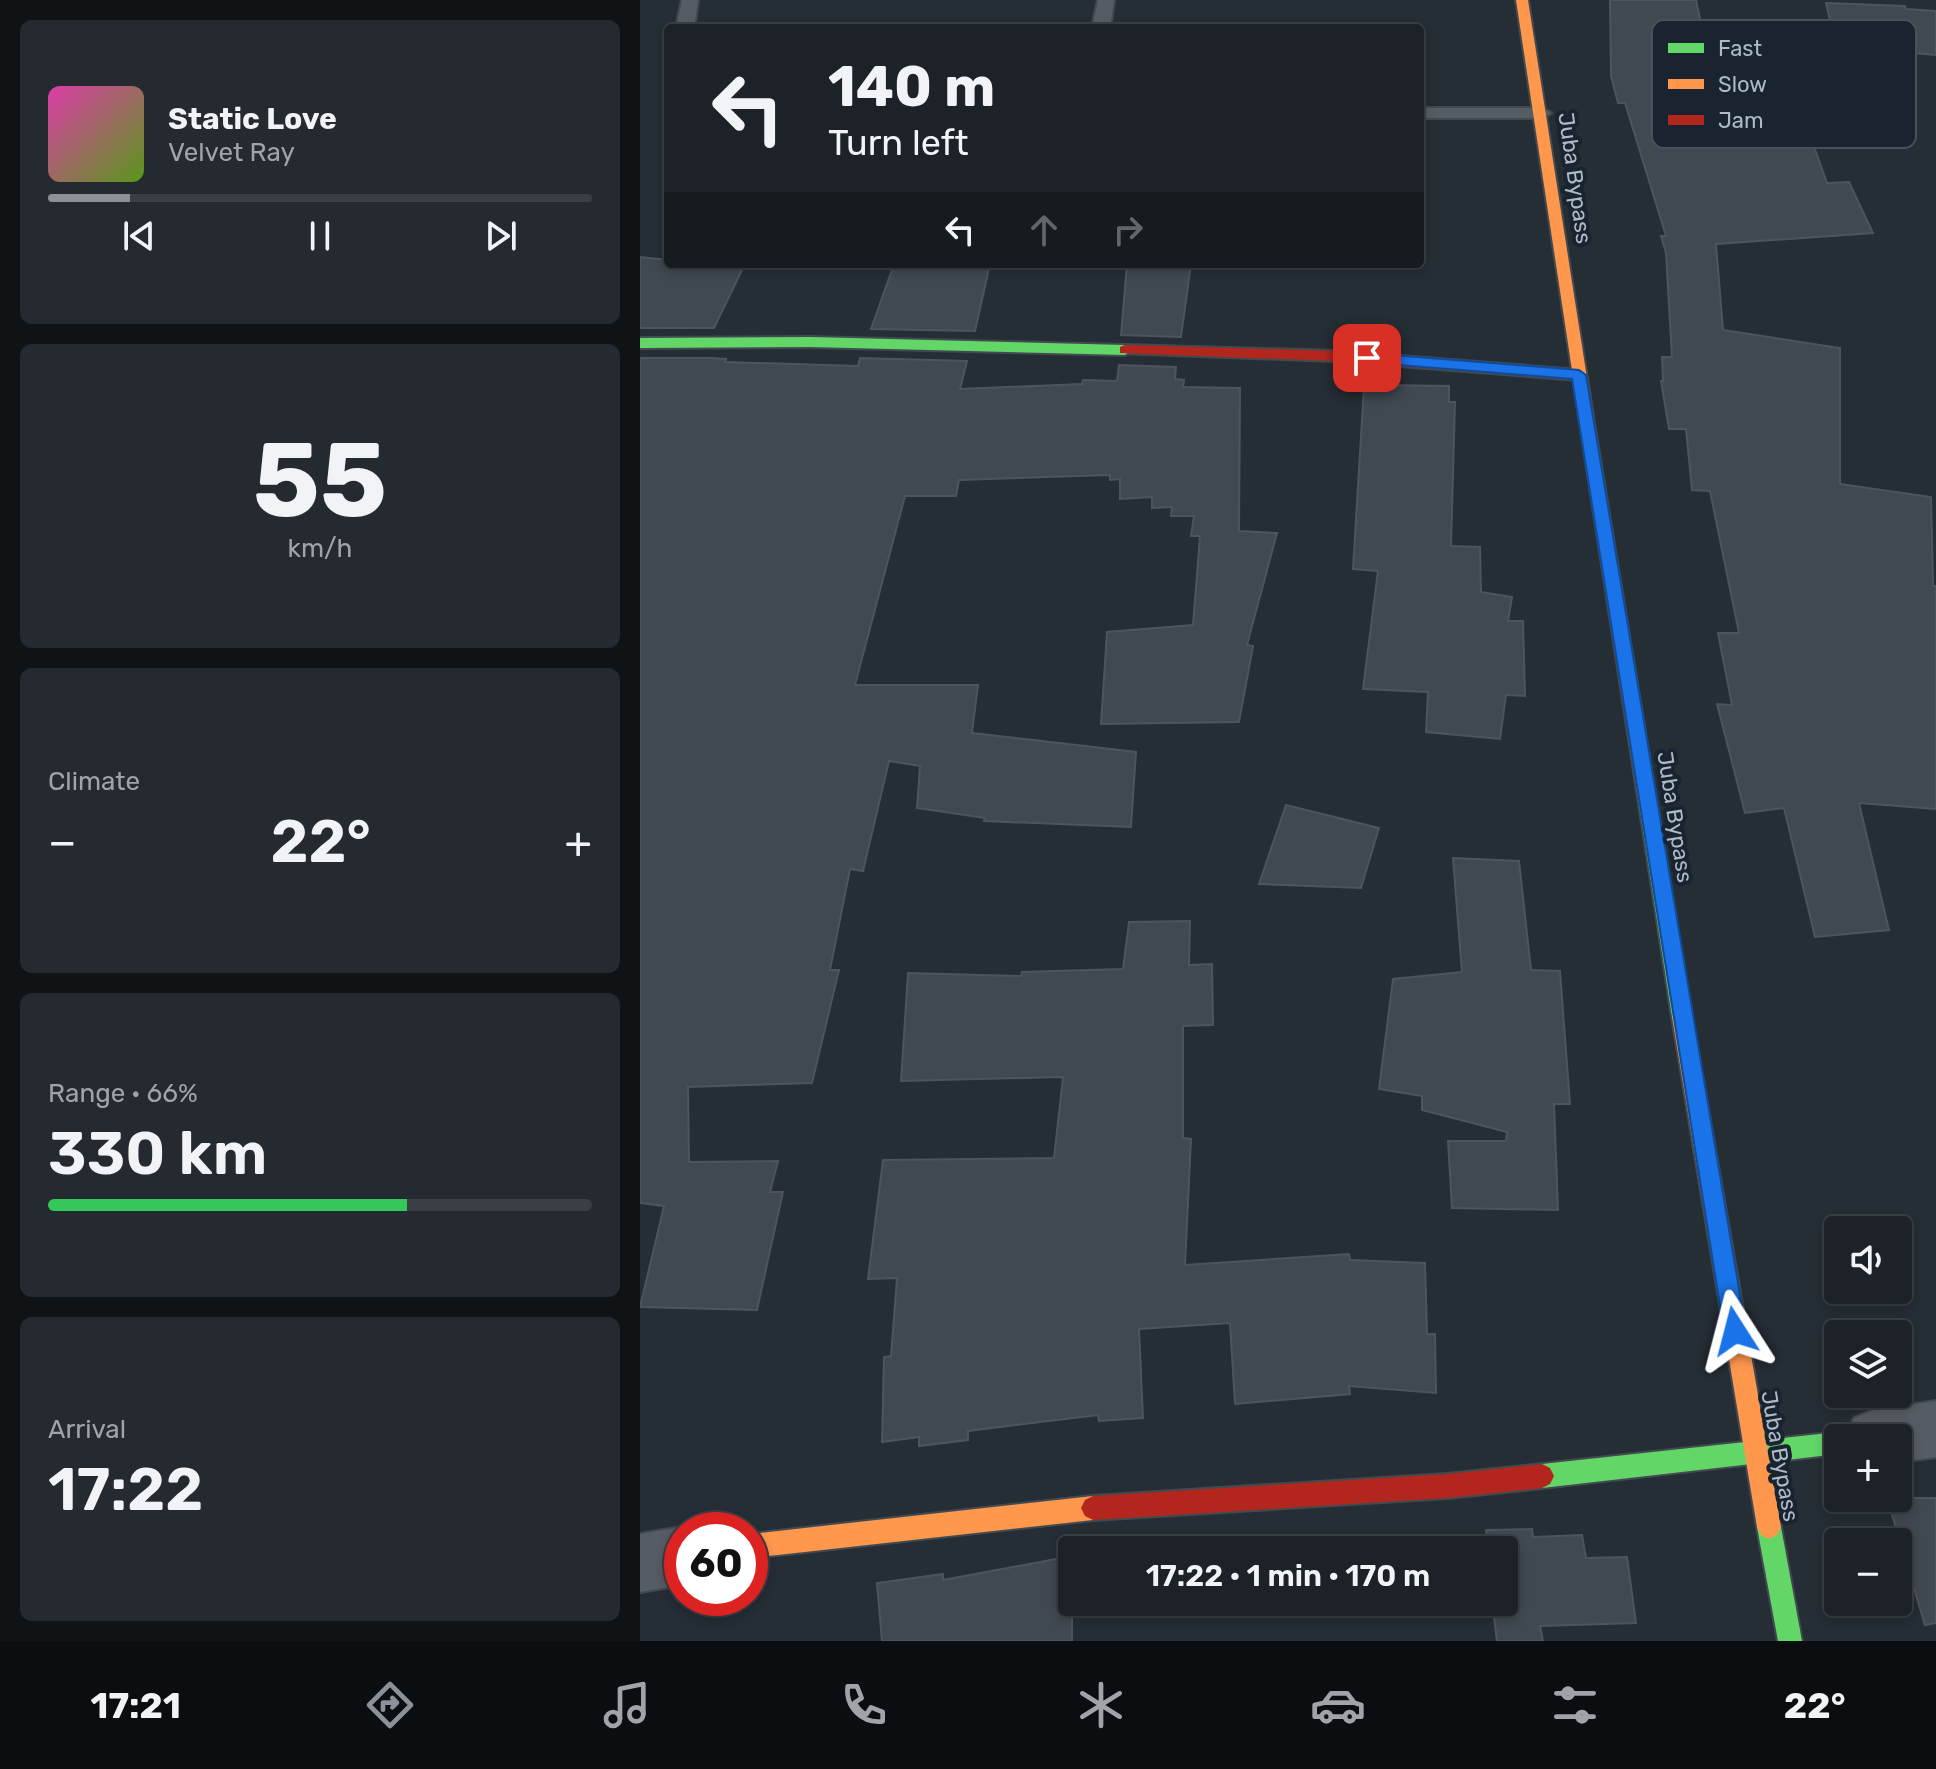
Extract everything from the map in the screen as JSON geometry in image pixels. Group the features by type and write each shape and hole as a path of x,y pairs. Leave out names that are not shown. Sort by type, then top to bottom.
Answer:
{"main road":[{"name":"Juba Bypass","path":"1522,0 1542,113 1579,375 1755,1454 1790,1641"},
{"path":"640,343 811,342 1336,356 1579,375"},
{"path":"768,1544 1132,1504 1447,1486 1824,1445"}],"street":[{"path":"1912,1432 1936,1429"},
{"path":"640,1563 664,1559"}],"lane":[{"path":"686,24 690,0"},
{"path":"1102,24 1106,0"},
{"path":"1424,113 1542,113"}],"building":[{"path":"1610,0 1696,0 1700,20 1652,20 1652,148 1814,148 1827,183 1849,182 1873,233 1716,244 1723,330 1840,348 1840,484 1931,497 1933,586 1936,586 1936,809 1859,803 1889,930 1815,937 1784,808 1745,813 1717,704 1732,705 1718,633 1739,633 1710,491 1692,490 1686,429 1669,429 1661,381 1662,357 1672,357 1666,253 1661,236 1666,236 1625,103 1618,103 1611,76"},
{"path":"1826,3 1905,6 1906,9 1936,11 1936,55 1916,53 1916,20 1830,20"},
{"path":"640,257 664,260 664,268 743,268 714,328 640,328"},
{"path":"893,268 989,268 975,331 871,329"},
{"path":"1127,268 1190,268 1181,337 1121,335"},
{"path":"640,358 710,358 726,359 725,362 858,366 860,358 967,361 960,389 1082,384 1083,380 1117,381 1119,365 1176,367 1175,379 1184,380 1183,387 1240,388 1239,531 1277,533 1247,645 1253,646 1239,722 1101,724 1107,632 1193,625 1200,536 1191,536 1194,516 1171,516 1172,507 1152,508 1152,497 1120,499 1120,479 1110,480 1110,475 959,480 956,496 905,496 855,685 978,685 972,733 1136,752 1131,827 984,821 985,818 917,808 920,766 889,761 863,871 850,869 830,970 839,970 812,1083 688,1087 689,1162 778,1161 770,1192 783,1192 757,1310 640,1307 664,1206 640,1203"},
{"path":"1449,386 1449,402 1455,402 1451,546 1480,547 1481,592 1512,597 1508,621 1523,621 1525,696 1506,695 1500,739 1426,732 1428,692 1363,689 1378,571 1353,569 1364,387"},
{"path":"1286,805 1379,828 1361,888 1259,884"},
{"path":"1453,858 1519,861 1531,970 1560,971 1570,1104 1554,1104 1558,1210 1452,1208 1448,1141 1506,1141 1507,1132 1422,1110 1422,1096 1379,1089 1393,979 1462,972"},
{"path":"1190,921 1189,965 1212,964 1213,1025 1183,1026 1183,1138 1191,1139 1185,1265 1349,1254 1350,1260 1425,1263 1427,1334 1435,1334 1436,1393 1349,1386 1350,1394 1235,1404 1230,1323 1139,1329 1143,1418 1099,1421 1098,1415 968,1431 968,1440 919,1446 919,1437 882,1442 884,1357 891,1356 897,1278 868,1279 883,1160 1054,1158 1063,1077 901,1081 908,973 1021,976 1022,972 1123,969 1129,922"},
{"path":"1912,1498 1936,1498 1936,1623 1925,1625 1912,1582 1912,1528 1896,1528 1891,1512 1912,1512"},
{"path":"1532,1529 1533,1537 1582,1535 1586,1558 1627,1557 1636,1623 1540,1626 1543,1641 1497,1641 1494,1616 1518,1616 1518,1536 1487,1536 1486,1530"},
{"path":"1058,1559 1058,1616 1072,1616 1072,1641 882,1641 877,1583 943,1574 943,1580"}],"traffic: fast":[{"path":"640,343 811,342 1125,350"},
{"path":"1587,423 1682,1017"},
{"path":"1542,1476 1824,1445"},
{"path":"1769,1527 1790,1641"}],"traffic: slow":[{"path":"1522,0 1587,423"},
{"path":"1682,1017 1769,1527"},
{"path":"768,1544 1093,1508"}],"traffic: jam":[{"path":"1125,350 1336,356 1579,375"},
{"path":"1093,1508 1447,1486 1542,1476"}],"route":[{"path":"1367,358 1579,375 1735,1331"}]}
